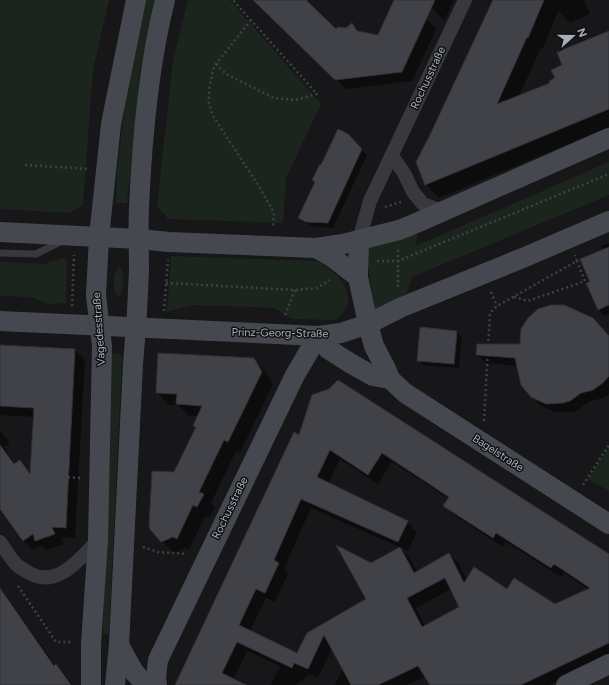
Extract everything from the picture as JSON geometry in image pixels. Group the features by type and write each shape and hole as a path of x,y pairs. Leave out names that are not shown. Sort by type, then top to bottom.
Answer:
{"main road":[{"name":"Vagedesstraße","path":"91,685 84,643 98,540 102,346 96,295 99,237 111,124 136,0"},
{"path":"115,685 119,645 136,327 142,163 148,95 154,50 165,0"},
{"path":"0,232 316,248 343,244 399,230 609,138"},
{"name":"Prinz-Georg-Straße","path":"0,321 318,336 341,333 368,324 402,307 609,221"},
{"name":"Rochusstraße","path":"359,240 358,278 368,324"},
{"path":"316,248 332,257 358,278"},
{"name":"Bagelstraße","path":"368,324 374,346 390,379 405,393 609,524"},
{"path":"318,336 328,349 350,363 373,376 390,379"},
{"name":"Rochusstraße","path":"156,685 158,660 295,375 318,336"},
{"path":"84,643 109,685"},
{"path":"119,645 134,672 146,685"},
{"path":"566,685 609,664"}],"street":[{"name":"Rochusstraße","path":"359,240 370,201 465,0"},
{"path":"392,156 404,173 413,192 423,204 442,211"},
{"path":"0,542 17,566 33,575 44,577 62,573 78,562 98,540"}],"lane":[{"path":"0,253 36,254 74,235"}],"path":[{"path":"216,64 226,74 274,98 296,100 317,94 233,0"},
{"path":"251,20 216,64 208,90 209,104 213,116 249,170 274,213 272,246"},
{"path":"25,165 106,171"},
{"path":"367,211 400,203 413,192"},
{"path":"400,203 398,297 402,307"},
{"path":"71,324 74,235"},
{"path":"514,297 528,302 585,281 568,238"},
{"path":"164,311 168,256"},
{"path":"485,407 490,313 497,306 577,261"},
{"path":"278,333 295,290"},
{"path":"491,290 497,306"},
{"path":"573,501 609,445"},
{"path":"14,486 38,476"},
{"path":"124,542 158,552 208,556"},
{"path":"17,566 13,580 56,642 84,643"}],"shaded area":[{"path":"0,0 109,0 93,69 83,205 69,213 0,209"},
{"path":"144,0 155,0 140,70 127,203 116,203 117,172 124,111"},
{"path":"188,0 230,0 321,104 286,178 283,223 168,219 157,205 173,61"},
{"path":"609,162 609,195 412,277 407,293 376,311 366,249 418,229 416,246"},
{"path":"171,256 316,261 335,273 345,286 348,301 346,308 336,320 292,319 275,308 193,305 167,312"},
{"path":"64,258 67,260 66,303 47,304 32,297 0,296 0,262 44,264"},
{"path":"118,268 122,271 124,281 121,295 117,297 114,282"},
{"path":"111,353 122,355 109,634 103,633"},
{"path":"609,447 609,491 588,479"}],"building":[{"path":"253,0 306,0 336,29 338,27 346,28 352,23 357,31 378,35 394,0 435,0 402,72 335,80"},
{"path":"493,0 544,0 497,104 550,83 549,81 555,78 551,70 562,65 557,52 609,31 609,109 425,185 416,162"},
{"path":"338,129 348,134 362,149 328,223 306,222 298,218 315,182 312,180 320,164 321,165"},
{"path":"609,247 609,305 598,310 586,283 590,282 580,259"},
{"path":"551,305 564,305 593,318 609,336 609,376 604,382 593,390 581,393 570,401 546,404 531,397 521,385 515,358 476,355 477,344 520,344 521,329 528,318 538,309"},
{"path":"420,327 457,331 454,364 417,361"},
{"path":"0,345 75,349 66,528 52,527 55,534 35,541 33,534 23,541 0,509 0,445 14,464 20,460 30,474 34,408 0,406"},
{"path":"158,353 254,358 262,372 228,442 224,440 199,492 204,494 197,507 193,505 177,539 173,537 161,542 149,528 152,471 174,472 196,427 193,426 202,406 176,404 177,394 156,393"},
{"path":"338,380 609,554 609,643 521,685 430,685 418,666 378,685 351,685 324,635 308,669 294,663 292,668 237,642 222,673 246,685 175,685 294,432 299,435 312,395 329,389","holes":["330,450 368,475 382,453 449,497 443,506 493,538 496,533 551,568 554,564 590,588 555,604 514,578 507,589 474,567 464,583 449,553 414,573 400,547 371,563 336,545 366,599 307,633 297,653 239,625 256,589 265,593 279,563 274,560 301,499 398,542 408,521 317,477","445,578 459,607 422,627 407,598"]},
{"path":"0,588 54,666 56,664 71,685 0,685"}],"tram line":[{"path":"557,685 609,661"},
{"path":"575,685 609,669"}]}
